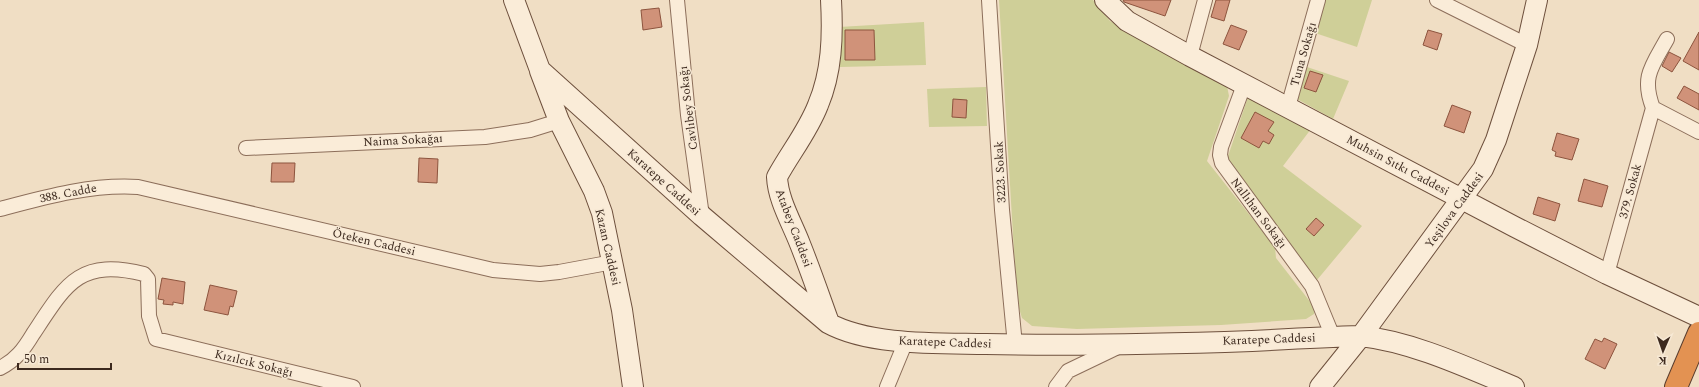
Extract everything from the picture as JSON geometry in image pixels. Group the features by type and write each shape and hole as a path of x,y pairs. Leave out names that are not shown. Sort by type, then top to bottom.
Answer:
{"highway":[{"path":"1676,387 1699,333"}],"street":[{"name":"Karatepe Caddesi","path":"514,0 540,70 702,216 828,323 838,328 854,333 906,341 1015,345 1252,341 1333,336 1361,336 1394,342 1514,387"},
{"name":"Cavlıbey Sokağı","path":"677,0 688,114 702,216"},
{"name":"Atabey Caddesi","path":"828,323 778,186 777,177 810,123 818,106 826,80 831,42 831,0"},
{"name":"3223. Sokak","path":"989,0 1002,210 1015,345"},
{"name":"Muhsin Sıtkı Caddesi","path":"1105,0 1127,21 1244,85 1607,274 1699,317"},
{"path":"1190,56 1205,0"},
{"name":"Tuna Sokağı","path":"1288,107 1318,0"},
{"path":"1437,0 1527,45"},
{"name":"Yeşilova Caddesi","path":"1320,387 1361,336 1483,170 1490,157 1527,45 1537,0"},
{"path":"1666,38 1651,68 1648,79 1648,95 1653,108 1699,132"},
{"name":"Kazan Caddesi","path":"540,70 559,121 594,191 602,213 622,310 633,387"},
{"name":"Nallıhan Sokağı","path":"1244,85 1221,146 1220,155 1222,163 1312,286 1333,336"},
{"name":"379. Sokak","path":"1607,274 1653,108"},
{"name":"Naima Sokağaı","path":"246,148 485,137 530,130 559,121"},
{"name":"388. Cadde","path":"0,209 32,200 92,188 115,186 138,187"},
{"name":"Öteken Caddesi","path":"138,187 493,270 540,274 613,262"},
{"name":"Kızılcık Sokağı","path":"0,368 14,360 23,351 62,292 75,280 86,273 100,269 114,268 144,274 148,279 149,316 156,339 353,387"},
{"path":"887,387 906,341"},
{"path":"1056,387 1068,371 1124,344"}],"green space":[{"path":"999,0 1093,0 1110,21 1227,86 1229,96 1207,161 1275,247 1276,258 1315,308 1314,314 1306,319 1221,325 1077,329 1032,326 1022,318 1017,302"},
{"path":"1325,0 1372,0 1357,47 1315,33"},
{"path":"924,22 926,65 840,67 839,27"},
{"path":"1304,66 1349,81 1333,119 1297,99"},
{"path":"986,87 987,126 929,127 927,89"},
{"path":"1248,97 1311,129 1283,166 1362,226 1317,280 1226,162"}],"building":[{"path":"1123,0 1171,0 1165,16 1124,2"},
{"path":"1216,0 1230,0 1224,21 1211,17"},
{"path":"659,8 662,27 643,30 641,10"},
{"path":"1231,25 1247,31 1239,50 1223,44"},
{"path":"845,30 874,30 875,60 845,60"},
{"path":"1428,30 1442,34 1437,50 1423,45"},
{"path":"1699,32 1699,70 1683,61"},
{"path":"1669,52 1681,58 1672,72 1662,66"},
{"path":"1310,71 1323,75 1316,92 1304,88"},
{"path":"1684,86 1699,94 1699,110 1677,98"},
{"path":"953,99 967,100 966,118 952,117"},
{"path":"1452,105 1471,112 1464,133 1444,126"},
{"path":"1255,112 1274,122 1268,131 1274,135 1269,144 1263,141 1259,148 1241,138"},
{"path":"1557,133 1579,139 1572,160 1555,156 1556,152 1552,150"},
{"path":"419,158 438,159 437,183 418,182"},
{"path":"272,163 295,163 294,182 271,182"},
{"path":"1584,179 1608,186 1602,207 1578,201"},
{"path":"1538,197 1560,204 1555,221 1533,214"},
{"path":"1316,218 1324,225 1314,236 1306,229"},
{"path":"162,278 185,282 183,304 173,302 173,305 163,304 164,300 158,299"},
{"path":"210,285 237,291 233,307 230,306 228,315 204,310"},
{"path":"1604,338 1617,344 1605,369 1585,359 1595,339 1602,342"}]}
